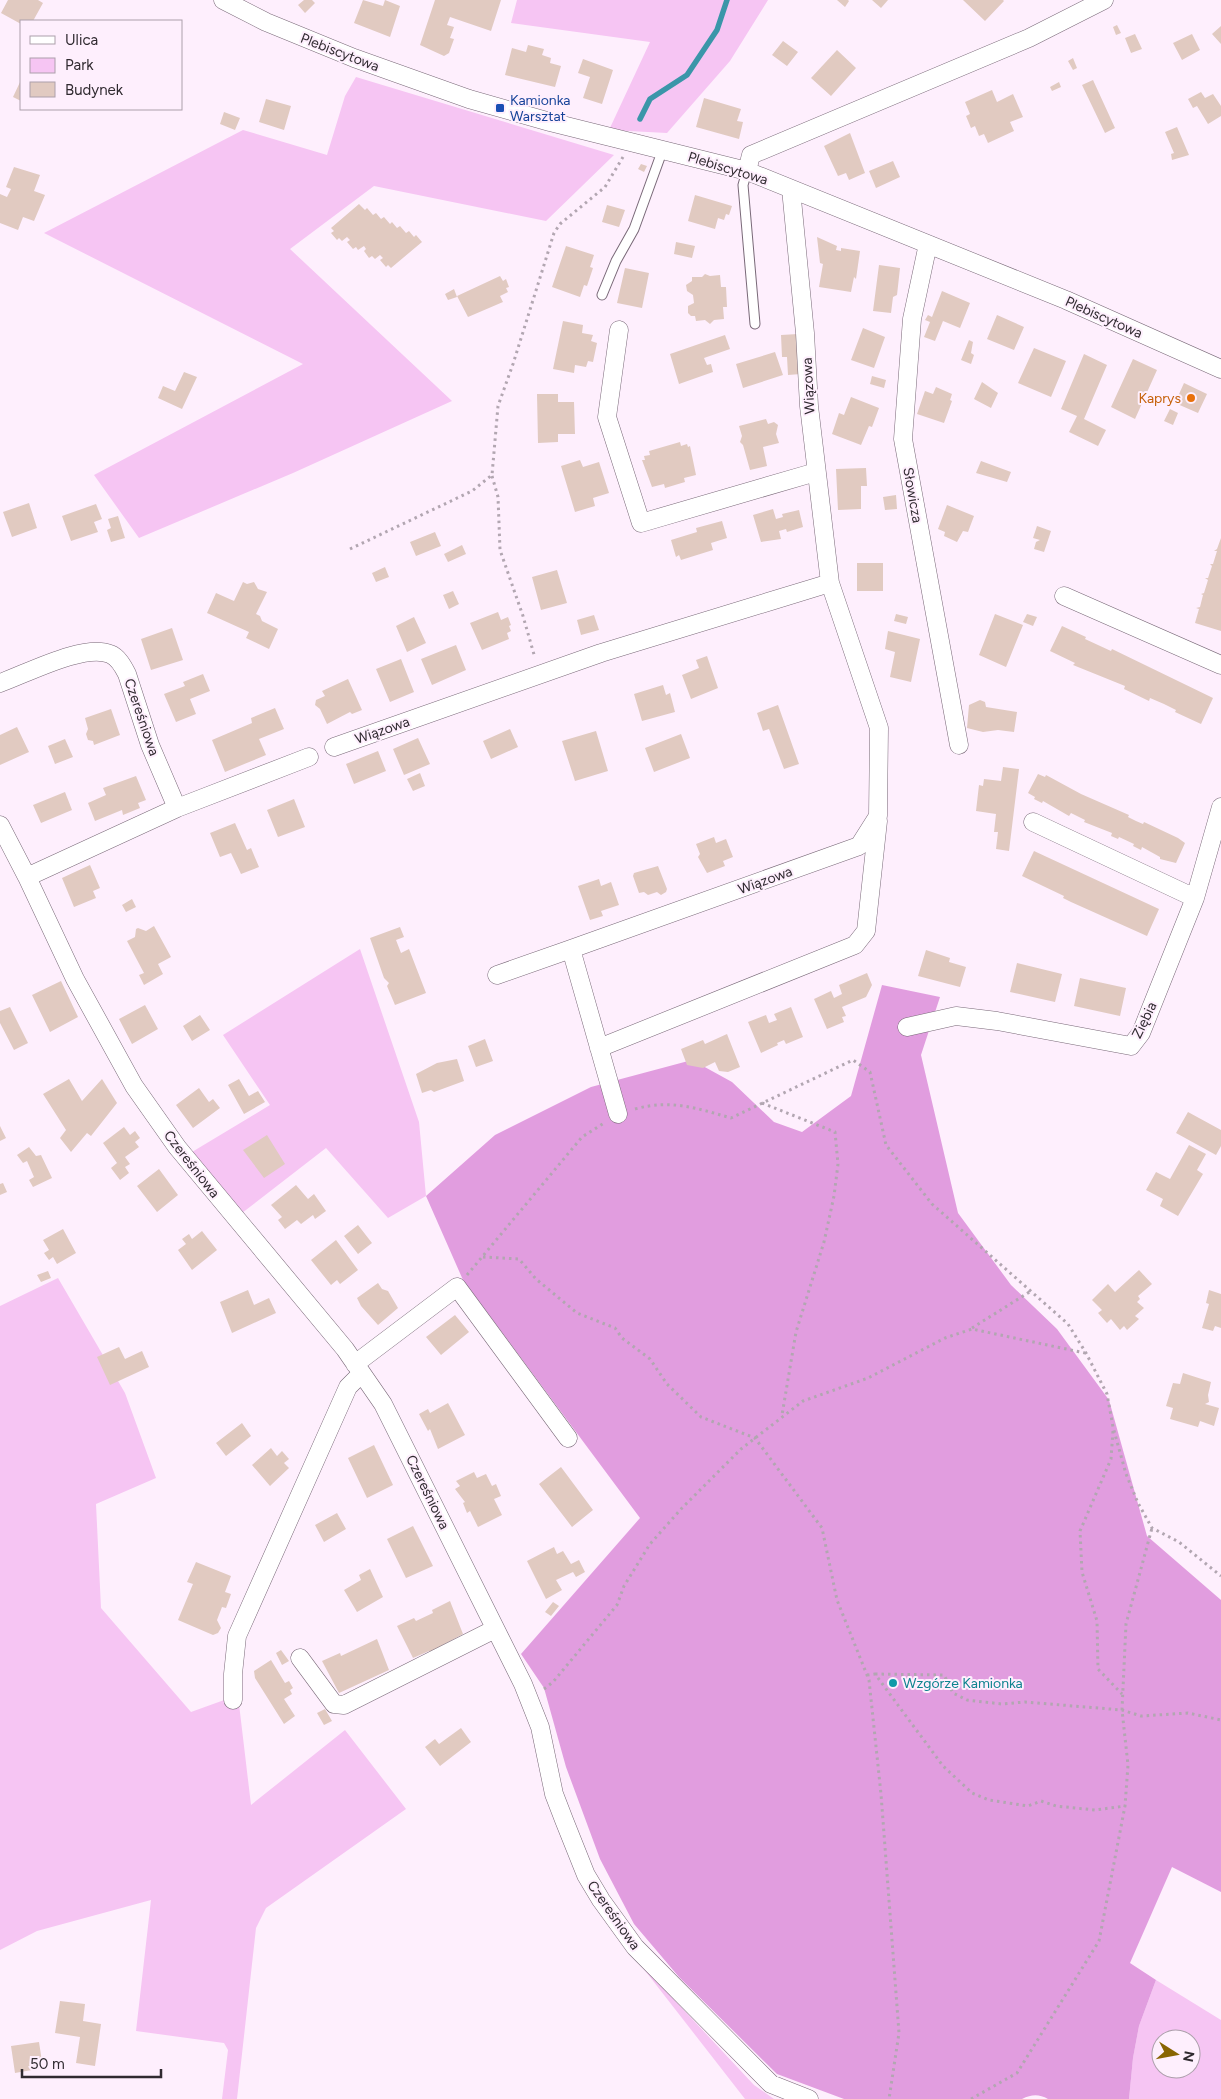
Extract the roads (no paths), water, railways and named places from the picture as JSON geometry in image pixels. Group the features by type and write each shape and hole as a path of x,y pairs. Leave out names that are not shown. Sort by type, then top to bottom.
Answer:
{"street":[{"name":"Plebiscytowa","path":"223,0 266,22 354,58 469,99 747,171 1066,300 1221,369"},
{"path":"747,171 751,155 1029,38 1104,0"},
{"name":"Wiązowa","path":"497,975 859,846 878,816 879,728 830,583 816,472 791,189"},
{"name":"Słowicza","path":"928,244 912,319 903,439 959,745"},
{"path":"619,330 607,417 641,523 816,472"},
{"name":"Wiązowa","path":"334,747 601,653 830,583"},
{"path":"1064,596 1221,664"},
{"name":"Czereśniowa","path":"0,683 74,655 93,650 112,654 121,663 127,674 150,746 177,808"},
{"path":"27,877 177,808 309,757"},
{"name":"Ziębia","path":"907,1027 956,1016 997,1020 1131,1046 1141,1033 1195,898 1221,807"},
{"path":"599,1048 856,945 866,931 878,816"},
{"path":"1033,822 1195,898"},
{"name":"Czereśniowa","path":"0,825 27,877 75,980 134,1086 177,1147 358,1369 383,1404 406,1447 529,1699 540,1727 558,1802 586,1875 601,1900 635,1947 770,2084 809,2099"},
{"path":"571,949 618,1114"},
{"path":"233,1700 232,1674 237,1636 313,1470 348,1387 358,1369 457,1287 568,1438"},
{"path":"300,1658 334,1704 344,1705 495,1629"}],"lane":[{"path":"602,295 616,261 634,229 664,149"},
{"path":"747,171 743,185 756,324"}],"waterway":[{"path":"640,119 650,99 687,75 717,30 727,0"}],"place":[{"name":"Kamionka Warsztat","path":"500,108"},
{"name":"Kaprys","path":"1191,398"},
{"name":"Wzgórze Kamionka","path":"893,1683"}]}
